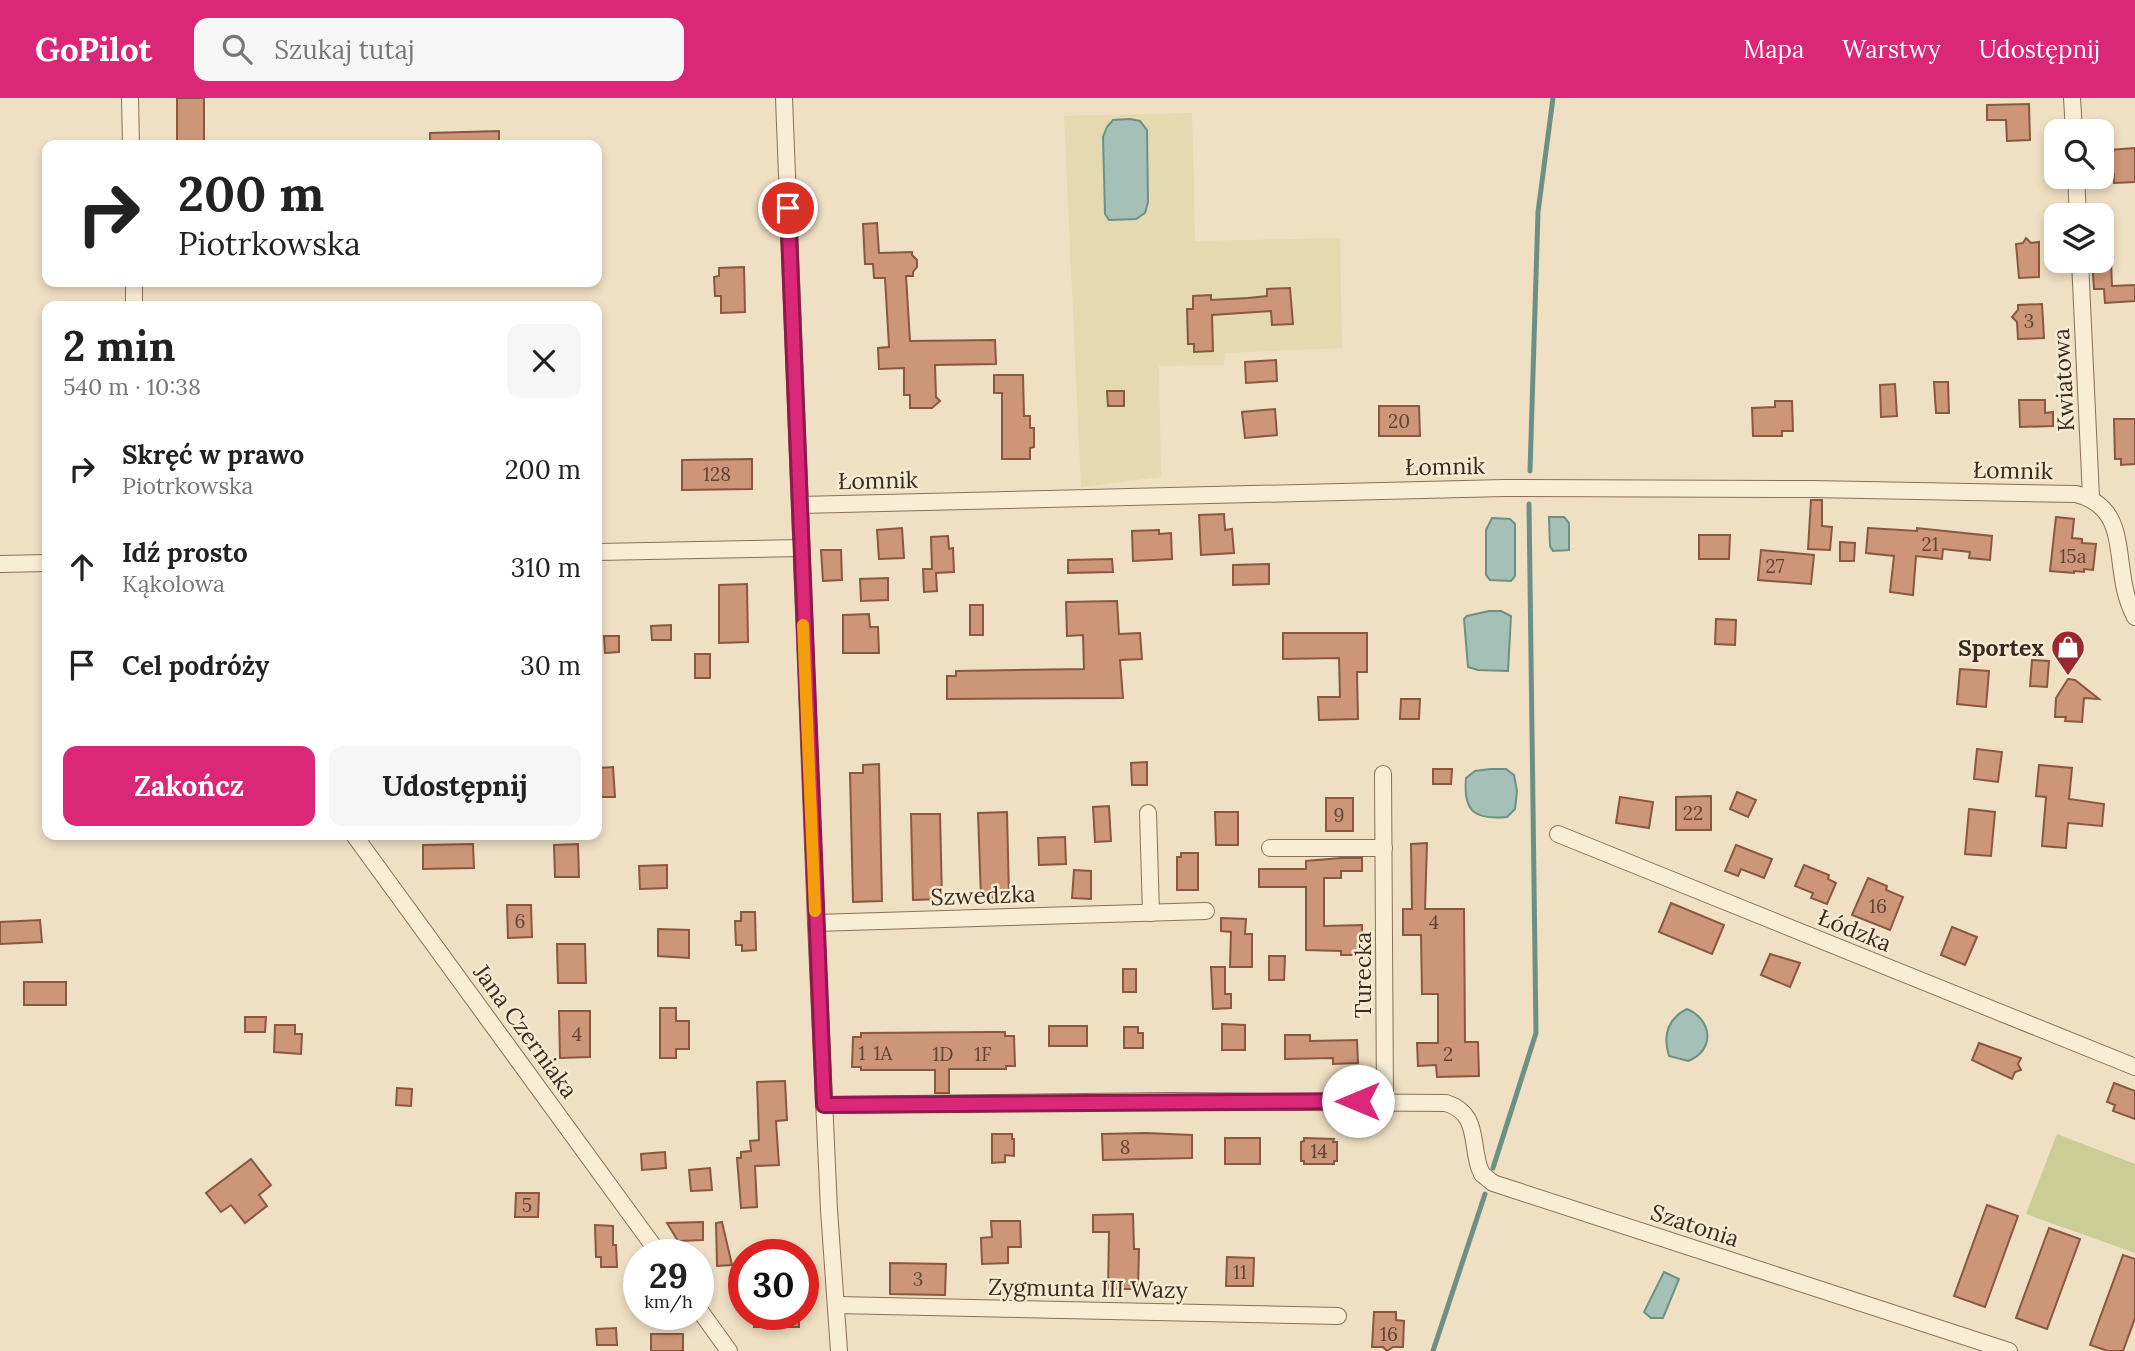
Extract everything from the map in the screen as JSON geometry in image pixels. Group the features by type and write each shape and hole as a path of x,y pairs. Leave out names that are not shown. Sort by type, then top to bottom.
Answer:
{"street":[{"path":"784,98 816,923 839,1351"},
{"path":"2073,98 2074,119"},
{"path":"127,101 131,140"},
{"name":"Kwiatowa","path":"2081,273 2091,497"},
{"name":"Łomnik","path":"800,505 1504,488 2022,492 2091,497"},
{"path":"2091,497 2106,506 2118,520 2123,537 2124,588 2134,616"},
{"path":"602,552 801,548"},
{"path":"0,564 42,563"},
{"name":"Turecka","path":"1383,774 1385,1101"},
{"path":"1148,813 1151,913"},
{"name":"Łódzka","path":"1558,834 2135,1067"},
{"name":"Jana Czerniaka","path":"358,840 648,1239"},
{"path":"1270,848 1384,848"},
{"name":"Szwedzka","path":"816,923 1206,911"},
{"name":"Szatonia","path":"824,1105 1385,1101 1446,1103 1457,1106 1466,1114 1479,1167 1482,1174 1493,1183 2009,1351"},
{"name":"Zygmunta III Wazy","path":"837,1305 1338,1316"},
{"path":"714,1330 729,1351"}],"shaded area":[{"path":"1192,113 1195,241 1340,238 1342,348 1225,353 1224,365 1159,366 1161,477 1081,487 1064,116"}],"green space":[{"path":"2057,1134 2135,1164 2135,1253 2026,1214"}],"water":[{"path":"1113,120 1140,121 1147,130 1148,202 1145,213 1136,219 1109,220 1105,214 1103,137"},
{"path":"1549,517 1564,517 1569,523 1569,550 1553,551 1550,546"},
{"path":"1492,518 1510,519 1515,524 1515,576 1511,581 1490,580 1486,575 1486,530"},
{"path":"1489,611 1501,611 1511,616 1508,671 1468,667 1464,619"},
{"path":"1506,769 1514,775 1517,791 1515,809 1507,817 1479,815 1469,806 1466,778 1475,771"},
{"path":"1687,1009 1702,1020 1707,1035 1703,1050 1688,1061 1669,1056 1666,1042 1671,1023"},
{"path":"1664,1272 1679,1279 1663,1318 1651,1318 1644,1312"}],"building":[{"path":"177,98 204,98 204,140 177,140"},
{"path":"2029,104 2030,140 2007,141 2006,120 1987,120 1987,105"},
{"path":"499,131 499,140 430,140 430,133"},
{"path":"2135,148 2135,182 2114,183 2114,150"},
{"path":"877,223 879,253 912,252 917,260 913,276 906,276 910,341 995,340 996,364 935,365 936,397 940,401 932,408 910,408 910,395 904,395 904,368 879,369 878,348 889,347 885,278 874,278 873,264 865,264 863,224"},
{"path":"2026,238 2031,243 2039,242 2039,277 2019,278 2016,244 2023,243"},
{"path":"744,267 745,312 721,313 721,296 715,296 714,277 719,276 719,268"},
{"path":"2093,273 2111,273 2112,286 2135,285 2135,301 2105,303 2104,289 2094,289"},
{"path":"1290,288 1293,324 1272,325 1271,311 1212,315 1213,351 1194,352 1194,344 1188,344 1187,309 1193,309 1193,296 1211,295 1211,300 1248,298 1267,296 1267,289"},
{"path":"2042,304 2044,338 2018,339 2017,322 2012,317 2018,310 2018,305"},
{"path":"1276,360 1277,381 1246,383 1245,362"},
{"path":"994,375 1023,375 1024,416 1030,416 1030,428 1034,428 1034,447 1030,448 1030,459 1002,459 1002,393 994,393"},
{"path":"1934,382 1948,382 1949,413 1936,413"},
{"path":"1895,384 1897,416 1881,417 1880,385"},
{"path":"1107,391 1124,391 1124,406 1108,406"},
{"path":"2019,400 2045,400 2045,413 2053,412 2053,426 2020,427"},
{"path":"1775,401 1792,401 1793,431 1782,431 1782,436 1753,436 1752,408 1775,407"},
{"path":"1379,406 1419,406 1420,436 1379,436"},
{"path":"1275,409 1277,435 1245,438 1242,412"},
{"path":"2114,419 2135,419 2135,464 2121,465 2121,459 2115,459"},
{"path":"752,459 752,489 682,490 682,460"},
{"path":"1811,500 1822,500 1822,526 1832,527 1830,550 1808,549"},
{"path":"1224,514 1225,530 1232,529 1234,553 1201,555 1199,515"},
{"path":"2056,517 2074,519 2072,538 2082,539 2082,543 2096,544 2093,570 2084,569 2084,572 2074,573 2050,571"},
{"path":"902,528 904,558 879,559 877,530"},
{"path":"1868,528 1917,531 1917,528 1992,536 1990,560 1969,558 1970,552 1943,549 1942,559 1916,556 1913,595 1890,592 1894,556 1866,553"},
{"path":"1159,530 1159,534 1171,533 1172,559 1133,561 1132,531"},
{"path":"1699,535 1730,535 1729,559 1699,559"},
{"path":"948,536 949,549 953,548 954,572 936,573 937,591 924,592 923,569 932,569 931,537"},
{"path":"1840,542 1855,543 1854,561 1840,561"},
{"path":"821,550 841,550 842,580 823,581"},
{"path":"1761,550 1814,555 1811,584 1758,580"},
{"path":"1112,559 1113,572 1068,573 1068,560"},
{"path":"1269,564 1269,584 1233,585 1233,565"},
{"path":"888,578 888,600 861,601 860,579"},
{"path":"747,584 748,642 719,643 719,585"},
{"path":"1117,601 1119,634 1140,633 1142,659 1120,660 1123,698 947,699 947,676 956,676 956,671 1084,669 1083,635 1067,636 1066,602"},
{"path":"970,605 983,605 983,635 970,635"},
{"path":"869,614 870,627 878,627 879,653 843,653 843,615"},
{"path":"1716,619 1736,620 1735,645 1715,644"},
{"path":"671,625 671,640 652,640 651,626"},
{"path":"1283,633 1367,633 1367,672 1357,672 1358,719 1319,720 1318,697 1340,697 1339,658 1283,659"},
{"path":"604,636 619,636 619,652 605,653"},
{"path":"695,654 710,654 710,678 695,678"},
{"path":"2032,660 2049,661 2047,687 2030,686"},
{"path":"1960,669 1989,671 1986,707 1957,704"},
{"path":"2068,679 2075,680 2099,699 2084,698 2082,722 2065,721 2066,717 2055,717 2056,698"},
{"path":"1401,699 1420,699 1419,719 1400,719"},
{"path":"1977,749 2002,752 1998,782 1974,779"},
{"path":"1147,762 1147,785 1132,785 1131,763"},
{"path":"879,764 882,901 853,902 850,773 863,773 863,765"},
{"path":"2039,765 2072,768 2069,799 2104,804 2102,826 2068,823 2066,848 2042,846 2046,797 2036,796"},
{"path":"613,767 615,797 602,797 602,768"},
{"path":"1433,769 1452,769 1451,784 1433,784"},
{"path":"1737,792 1756,800 1748,817 1730,809"},
{"path":"1711,796 1711,830 1676,830 1676,797"},
{"path":"1620,797 1653,802 1649,828 1616,823"},
{"path":"1326,798 1353,798 1353,831 1326,831"},
{"path":"1109,806 1111,841 1095,842 1093,807"},
{"path":"1969,809 1995,812 1991,856 1965,854"},
{"path":"1007,812 1009,897 981,898 978,813"},
{"path":"1215,812 1238,812 1238,845 1216,845"},
{"path":"911,814 940,814 942,899 913,900"},
{"path":"1065,837 1066,864 1039,865 1038,838"},
{"path":"1427,843 1425,909 1464,909 1465,1042 1478,1042 1479,1076 1437,1077 1436,1065 1418,1066 1417,1043 1438,1043 1438,994 1422,994 1421,935 1403,935 1403,909 1412,909 1411,844"},
{"path":"473,844 474,868 423,869 423,845"},
{"path":"578,844 579,877 555,877 554,845"},
{"path":"1736,845 1772,859 1764,878 1741,869 1738,876 1725,871"},
{"path":"1181,853 1198,853 1198,890 1177,890 1177,857 1181,857"},
{"path":"1362,858 1362,871 1341,871 1341,878 1324,878 1324,926 1362,925 1362,955 1341,955 1341,951 1306,950 1306,887 1259,887 1259,869 1306,869 1306,861"},
{"path":"667,865 667,888 640,889 639,866"},
{"path":"1804,865 1829,875 1828,879 1836,883 1827,904 1811,898 1813,893 1795,886"},
{"path":"1074,870 1091,871 1091,899 1072,898"},
{"path":"1868,878 1903,897 1890,930 1852,915"},
{"path":"1671,903 1724,925 1712,954 1659,932"},
{"path":"507,905 531,905 532,937 508,938"},
{"path":"741,912 755,912 756,950 742,951 742,945 736,945 735,921 741,921"},
{"path":"1221,918 1246,919 1245,934 1252,934 1252,967 1230,967 1231,932 1221,931"},
{"path":"40,920 42,942 0,944 0,922"},
{"path":"1952,927 1977,937 1965,965 1941,955"},
{"path":"658,929 689,930 689,958 658,956"},
{"path":"557,944 585,944 586,983 558,983"},
{"path":"1770,954 1800,963 1790,987 1761,975"},
{"path":"1269,956 1285,956 1284,980 1269,980"},
{"path":"1211,967 1225,967 1225,994 1231,994 1231,1008 1213,1009"},
{"path":"1123,969 1136,969 1136,992 1123,992"},
{"path":"24,982 66,982 66,1005 24,1005"},
{"path":"660,1008 676,1008 676,1021 689,1021 689,1049 676,1049 676,1058 660,1058"},
{"path":"559,1011 590,1011 590,1057 560,1058"},
{"path":"245,1017 266,1017 265,1032 245,1032"},
{"path":"1222,1024 1245,1025 1245,1050 1222,1050"},
{"path":"275,1025 295,1025 295,1034 302,1034 301,1054 274,1052"},
{"path":"1049,1026 1087,1026 1087,1046 1049,1046"},
{"path":"1124,1027 1138,1027 1138,1033 1143,1033 1143,1048 1124,1048"},
{"path":"1005,1032 1005,1036 1014,1036 1015,1066 1006,1066 1006,1069 949,1069 949,1093 935,1093 935,1070 861,1070 861,1067 852,1067 853,1037 861,1037 861,1033"},
{"path":"1285,1035 1310,1035 1310,1041 1357,1040 1358,1063 1333,1064 1333,1058 1285,1059"},
{"path":"1979,1043 2021,1058 2018,1064 2021,1070 2015,1072 2012,1079 1972,1060"},
{"path":"785,1081 787,1120 776,1121 779,1165 755,1166 757,1207 741,1208 737,1158 741,1158 741,1152 751,1151 750,1141 759,1140 757,1082"},
{"path":"2114,1083 2135,1091 2135,1119 2113,1111 2115,1105 2107,1102"},
{"path":"397,1088 412,1089 411,1106 396,1105"},
{"path":"992,1134 1012,1134 1014,1156 1005,1155 1005,1162 992,1163"},
{"path":"1102,1134 1192,1135 1192,1158 1103,1160"},
{"path":"1225,1138 1260,1138 1260,1164 1225,1164"},
{"path":"1304,1138 1334,1139 1333,1142 1337,1142 1337,1161 1334,1161 1334,1164 1304,1164 1304,1161 1301,1161 1301,1142"},
{"path":"665,1152 666,1168 642,1170 641,1154"},
{"path":"251,1159 271,1185 259,1195 267,1206 245,1223 231,1205 221,1212 206,1193"},
{"path":"710,1168 712,1190 691,1191 689,1170"},
{"path":"516,1193 539,1193 538,1217 515,1217"},
{"path":"1987,1205 2018,1216 1985,1307 1954,1296"},
{"path":"1133,1214 1134,1249 1139,1249 1138,1289 1108,1289 1109,1232 1093,1232 1093,1215"},
{"path":"991,1221 1020,1221 1021,1247 1008,1247 1008,1263 982,1264 981,1238 992,1237"},
{"path":"703,1222 703,1239 677,1239 667,1223"},
{"path":"722,1222 728,1248 728,1265 717,1266 716,1223"},
{"path":"595,1225 613,1226 617,1267 601,1267 601,1257 596,1257"},
{"path":"2049,1228 2080,1239 2047,1329 2016,1318"},
{"path":"2123,1255 2135,1259 2135,1318 2123,1351 2108,1351 2090,1345"},
{"path":"1227,1257 1254,1258 1253,1286 1226,1286"},
{"path":"890,1263 946,1264 945,1295 890,1294"},
{"path":"1374,1312 1396,1312 1396,1320 1404,1321 1403,1347 1393,1347 1387,1351 1383,1347 1372,1347"},
{"path":"616,1328 617,1345 597,1345 596,1329"},
{"path":"651,1334 683,1334 683,1351 651,1351"}],"waterway":[{"path":"1530,471 1538,212 1553,98"},
{"path":"1493,1168 1536,1033 1529,504"},
{"path":"1433,1351 1485,1194"}],"slow traffic":[{"path":"803,625 815,911"}],"place":[{"name":"Sportex","path":"2068,677"}],"route":[{"path":"788,208 824,1105 1358,1101"}]}
